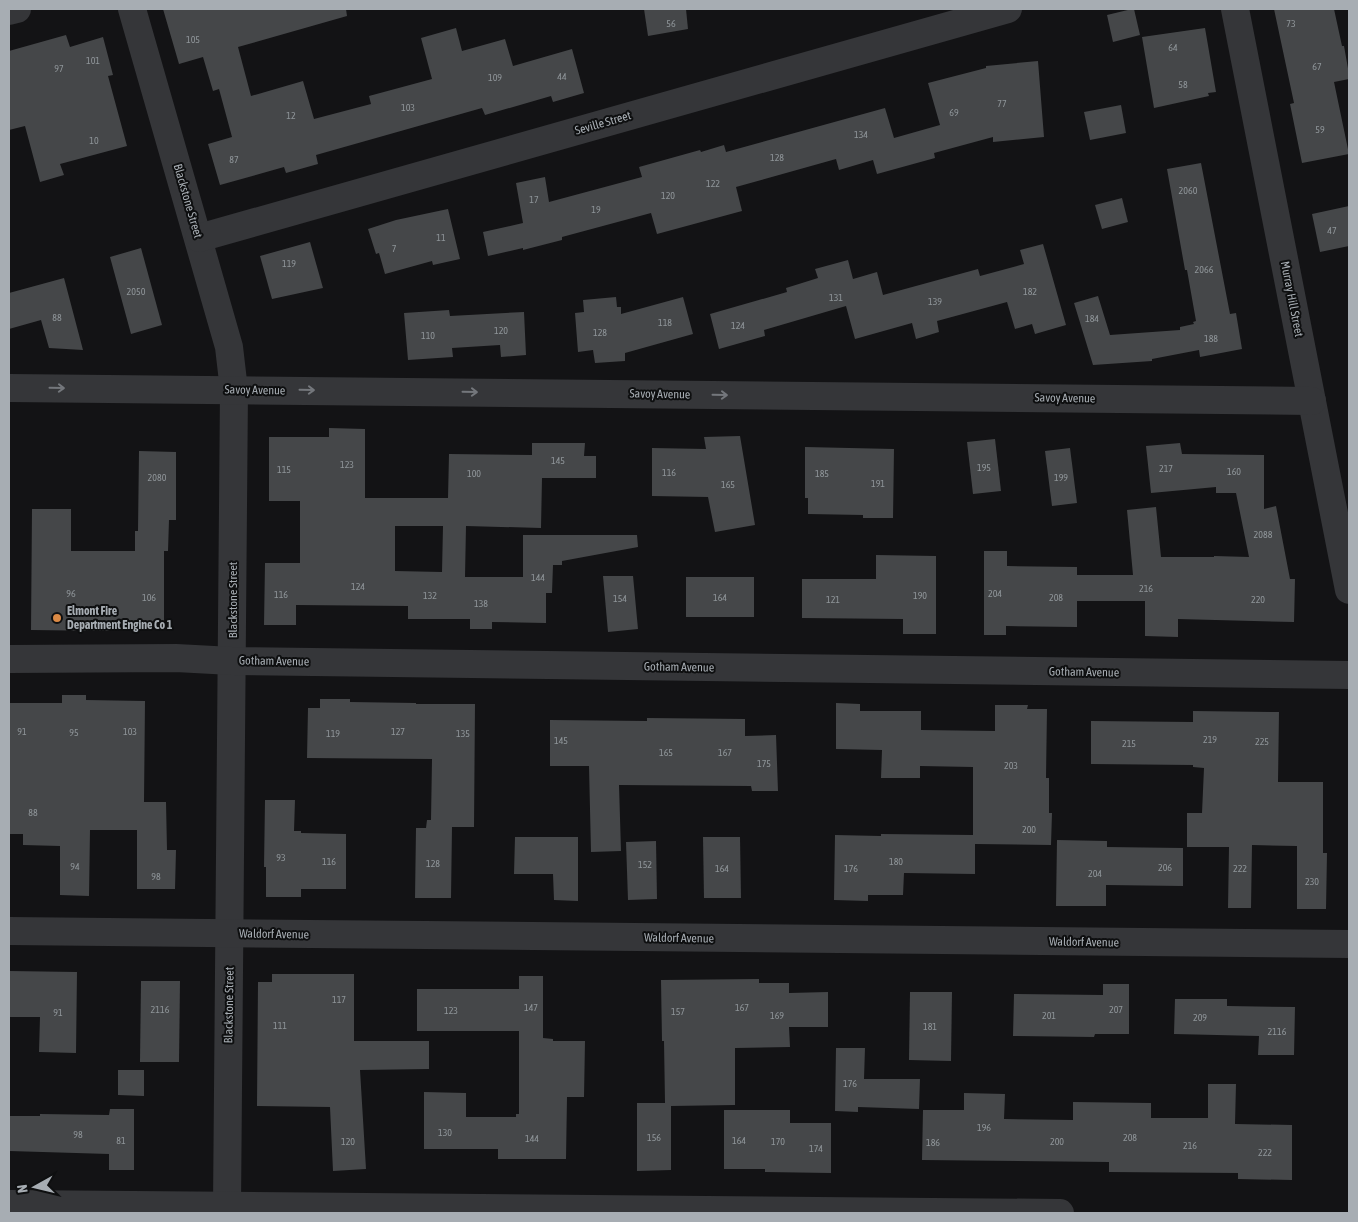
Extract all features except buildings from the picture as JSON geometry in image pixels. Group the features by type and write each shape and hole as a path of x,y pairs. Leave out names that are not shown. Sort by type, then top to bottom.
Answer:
{"street":[{"path":"9,11 17,9"},
{"name":"Blackstone Street","path":"132,9 229,347 234,390 227,1206"},
{"name":"Seville Street","path":"198,238 1008,9"},
{"name":"Murray Hill Street","path":"1235,9 1349,590"},
{"name":"Savoy Avenue","path":"9,388 1312,401"},
{"name":"Gotham Avenue","path":"9,659 176,658 232,661 1349,675"},
{"name":"Waldorf Avenue","path":"9,931 1349,944"},
{"path":"9,1204 1060,1213"}],"place":[{"name":"Elmont Fire Department Engine Co 1","path":"57,618"}]}
